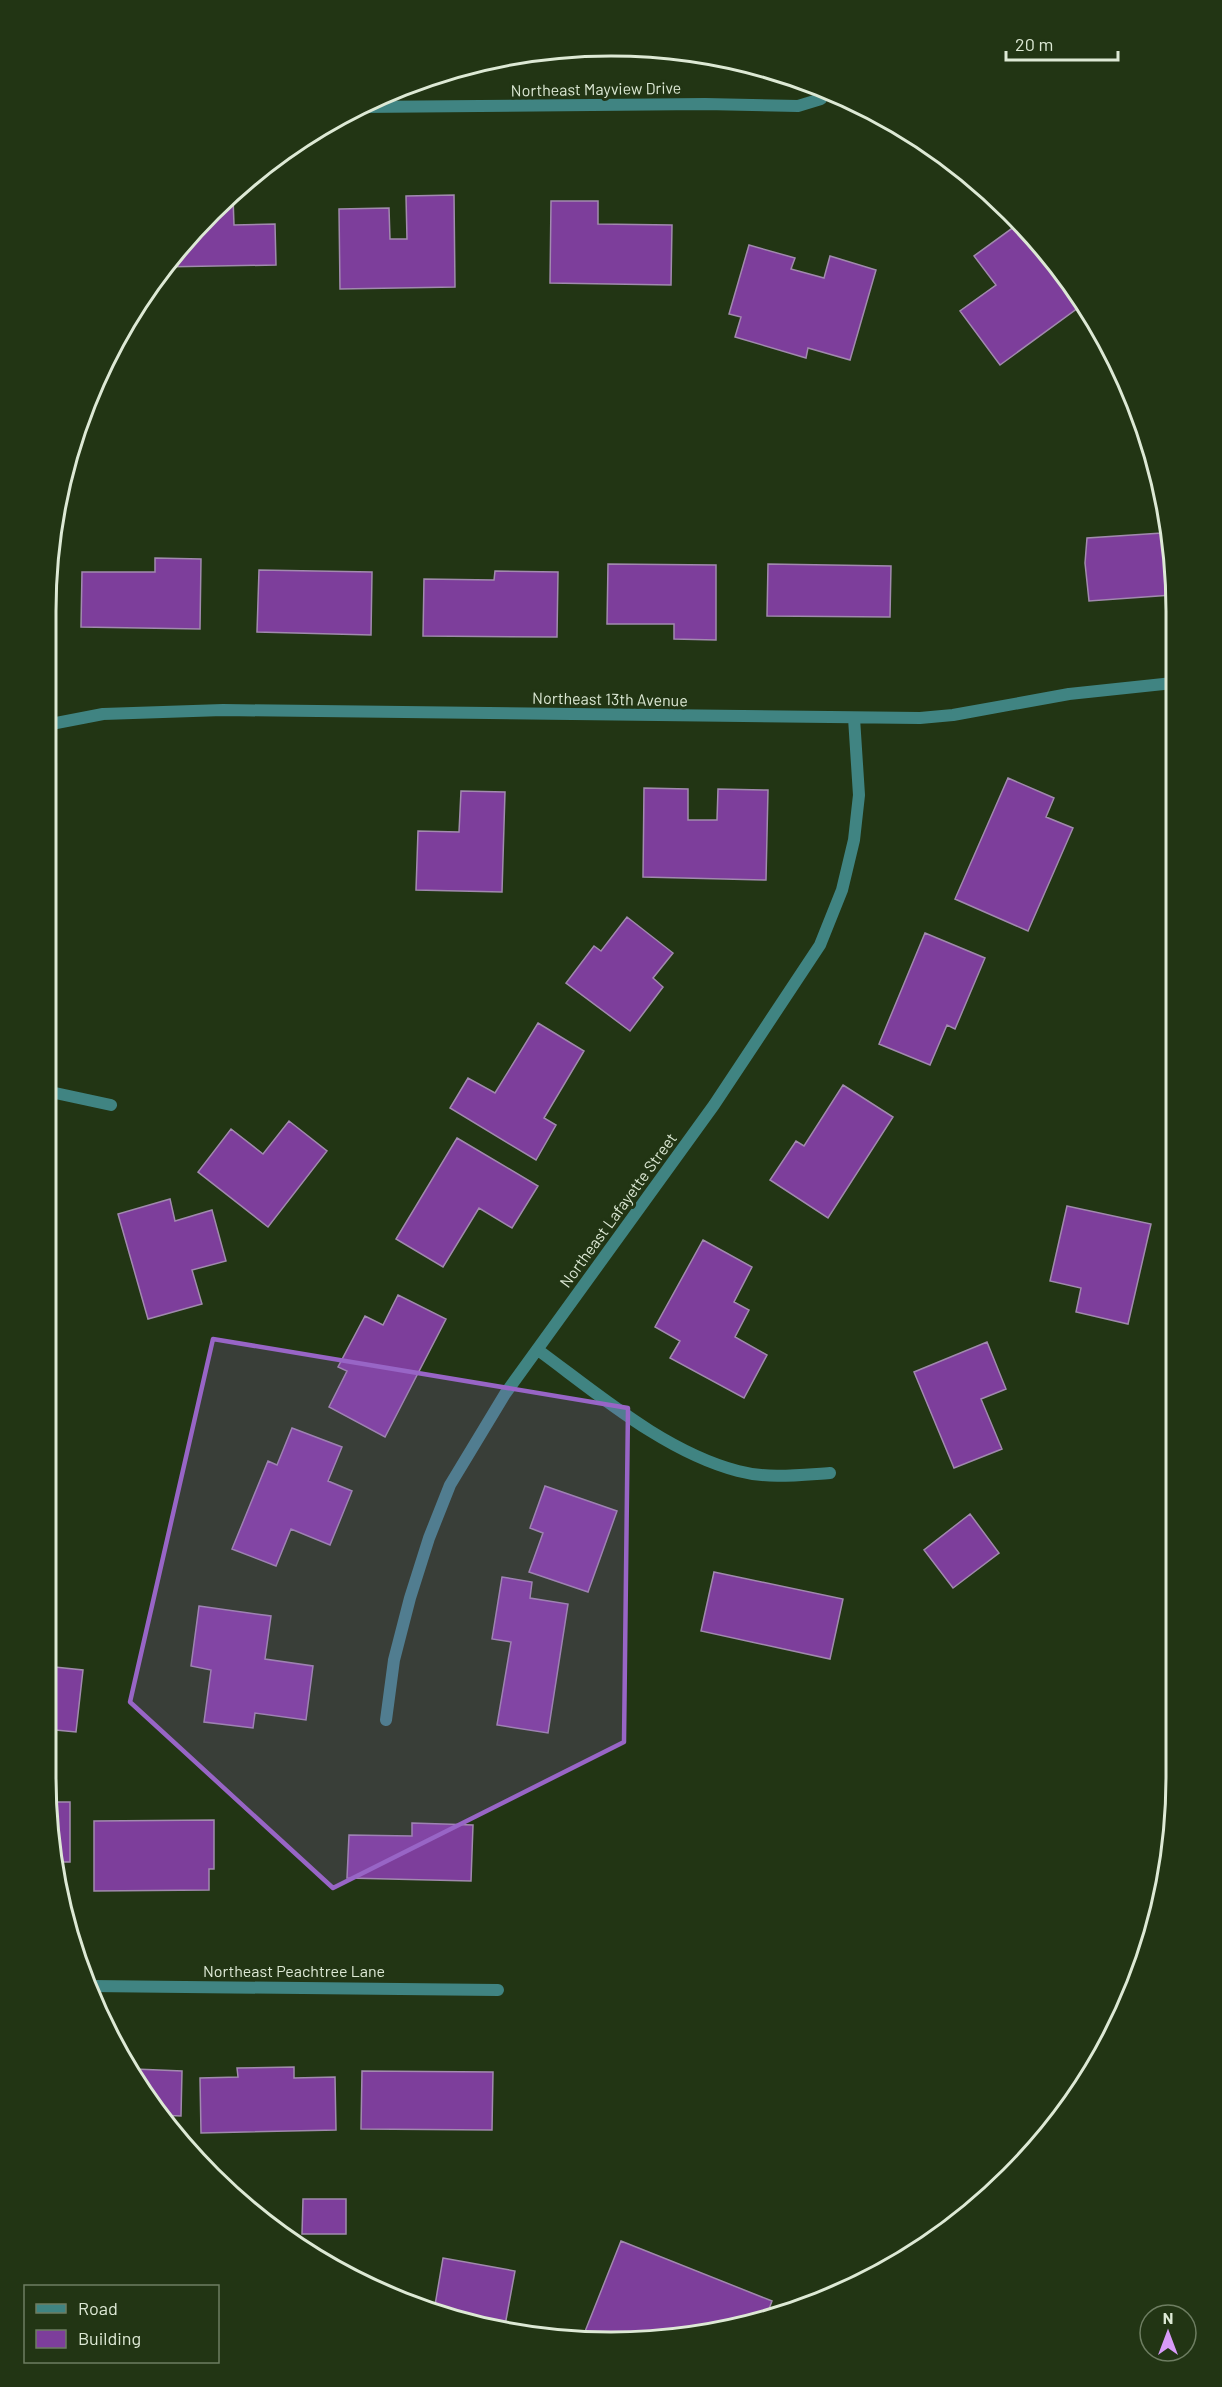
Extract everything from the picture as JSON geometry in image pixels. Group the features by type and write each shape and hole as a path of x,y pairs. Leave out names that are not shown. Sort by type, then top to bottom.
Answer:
{"street":[{"name":"Northeast Mayview Drive","path":"379,107 705,104 798,106 822,97"},
{"name":"Northeast 13th Avenue","path":"56,722 103,714 223,710 920,718 953,715 1069,694 1166,684"},
{"name":"Northeast Lafayette Street","path":"386,1720 394,1660 410,1598 429,1538 450,1485 505,1394 714,1105 820,945 842,890 854,840 859,795 854,718"},
{"path":"56,1093 111,1105"},
{"path":"538,1350 630,1416 695,1455 739,1471 781,1477 830,1473"},
{"name":"Northeast Peachtree Lane","path":"97,1986 498,1990"}],"highlighted area":[{"path":"213,1339 628,1408 624,1742 333,1888 130,1702"}],"building":[{"path":"454,195 455,287 340,289 339,209 389,208 390,239 407,239 406,196"},
{"path":"551,201 598,201 598,224 672,225 671,285 550,283"},
{"path":"233,204 234,225 275,224 276,265 175,267"},
{"path":"1013,228 1052,273 1077,309 1000,365 960,311 996,285 974,256"},
{"path":"749,245 795,258 791,269 824,278 830,256 876,270 850,360 808,348 806,358 735,337 741,317 729,314"},
{"path":"1161,533 1166,595 1089,601 1085,563 1087,538"},
{"path":"155,558 201,559 200,629 81,627 82,572 155,572"},
{"path":"608,564 716,565 716,640 674,639 674,624 607,624"},
{"path":"768,564 891,566 890,617 767,616"},
{"path":"259,570 372,572 371,635 257,632"},
{"path":"495,571 558,572 557,637 423,636 424,579 494,580"},
{"path":"1008,778 1054,798 1046,817 1073,828 1028,931 955,899"},
{"path":"644,788 688,789 688,820 717,820 718,789 768,790 766,880 643,877"},
{"path":"461,791 505,792 502,892 416,890 418,831 459,832"},
{"path":"627,917 673,953 653,978 663,987 630,1031 566,983 594,946 601,951"},
{"path":"925,933 985,958 955,1029 947,1025 930,1065 879,1044"},
{"path":"538,1023 584,1051 544,1118 556,1125 536,1160 450,1108 468,1078 495,1093"},
{"path":"843,1085 893,1117 828,1218 770,1180 796,1141 804,1146"},
{"path":"289,1121 327,1151 268,1227 198,1172 231,1129 263,1154"},
{"path":"457,1138 538,1186 512,1228 479,1208 443,1267 396,1239"},
{"path":"170,1199 175,1221 212,1210 226,1261 192,1270 202,1304 148,1319 118,1214"},
{"path":"1067,1206 1151,1224 1128,1324 1076,1312 1081,1288 1050,1281"},
{"path":"703,1240 752,1267 734,1302 749,1310 735,1337 767,1355 744,1398 670,1358 680,1341 655,1327"},
{"path":"398,1295 446,1319 385,1437 329,1407 347,1371 338,1367 365,1316 383,1325"},
{"path":"987,1342 1006,1389 981,1399 1002,1449 954,1468 914,1372"},
{"path":"292,1428 342,1447 328,1481 352,1491 330,1545 291,1529 276,1566 232,1549 268,1461 277,1465"},
{"path":"545,1486 617,1511 588,1592 529,1572 543,1533 530,1528"},
{"path":"970,1514 999,1553 953,1588 924,1550"},
{"path":"714,1572 843,1599 830,1659 701,1631"},
{"path":"502,1577 532,1582 530,1598 568,1604 548,1733 497,1725 511,1642 492,1639"},
{"path":"199,1606 271,1616 265,1659 313,1666 306,1720 255,1713 253,1728 204,1722 211,1670 191,1666"},
{"path":"56,1667 83,1670 76,1732 56,1730"},
{"path":"57,1802 70,1802 70,1862 62,1862"},
{"path":"214,1820 214,1869 209,1869 209,1890 94,1891 94,1821"},
{"path":"412,1823 473,1825 471,1881 347,1878 349,1835 412,1836"},
{"path":"294,2067 294,2078 335,2077 336,2130 201,2133 200,2078 238,2077 237,2068"},
{"path":"139,2069 182,2071 181,2116 171,2116"},
{"path":"362,2071 493,2072 492,2130 361,2129"},
{"path":"303,2199 346,2199 346,2234 302,2234"},
{"path":"621,2241 772,2301 769,2309 755,2313 684,2327 611,2332 585,2331"},
{"path":"443,2258 515,2271 506,2321 435,2303"}]}
